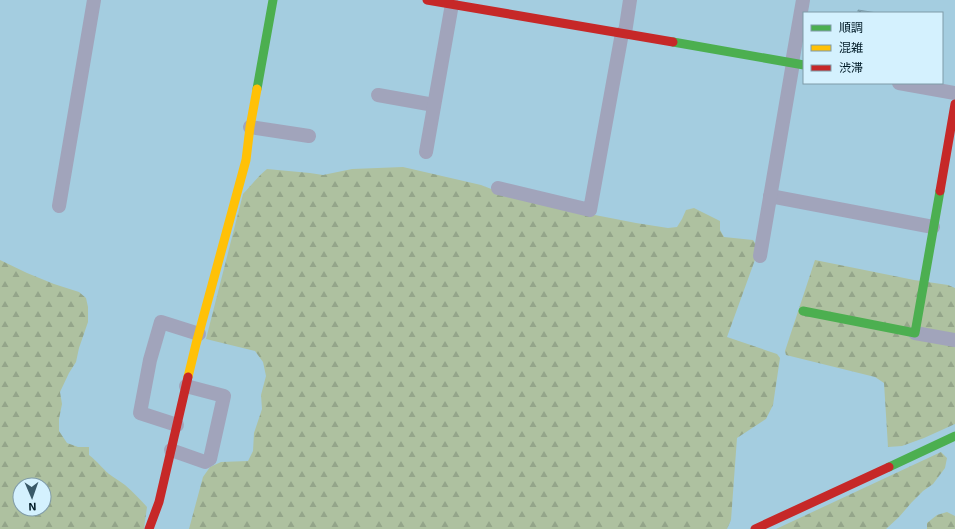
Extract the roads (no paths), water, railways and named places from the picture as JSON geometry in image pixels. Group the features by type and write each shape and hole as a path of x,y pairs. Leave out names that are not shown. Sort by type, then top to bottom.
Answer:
{"street":[{"path":"59,206 94,0"},
{"path":"149,529 159,502 199,334 246,160 250,127 273,0"},
{"path":"427,0 796,64"},
{"path":"498,188 590,210 630,0"},
{"path":"760,256 770,196 796,64 803,0"},
{"path":"426,152 452,4"},
{"path":"905,84 955,93"},
{"path":"378,95 434,105"},
{"path":"915,333 955,104"},
{"path":"250,127 309,136"},
{"path":"770,196 933,227"},
{"path":"803,311 955,340"},
{"path":"177,425 140,413 150,360 161,322 199,334"},
{"path":"171,450 205,462 210,459 224,396 186,386"},
{"path":"755,529 955,436"}]}
